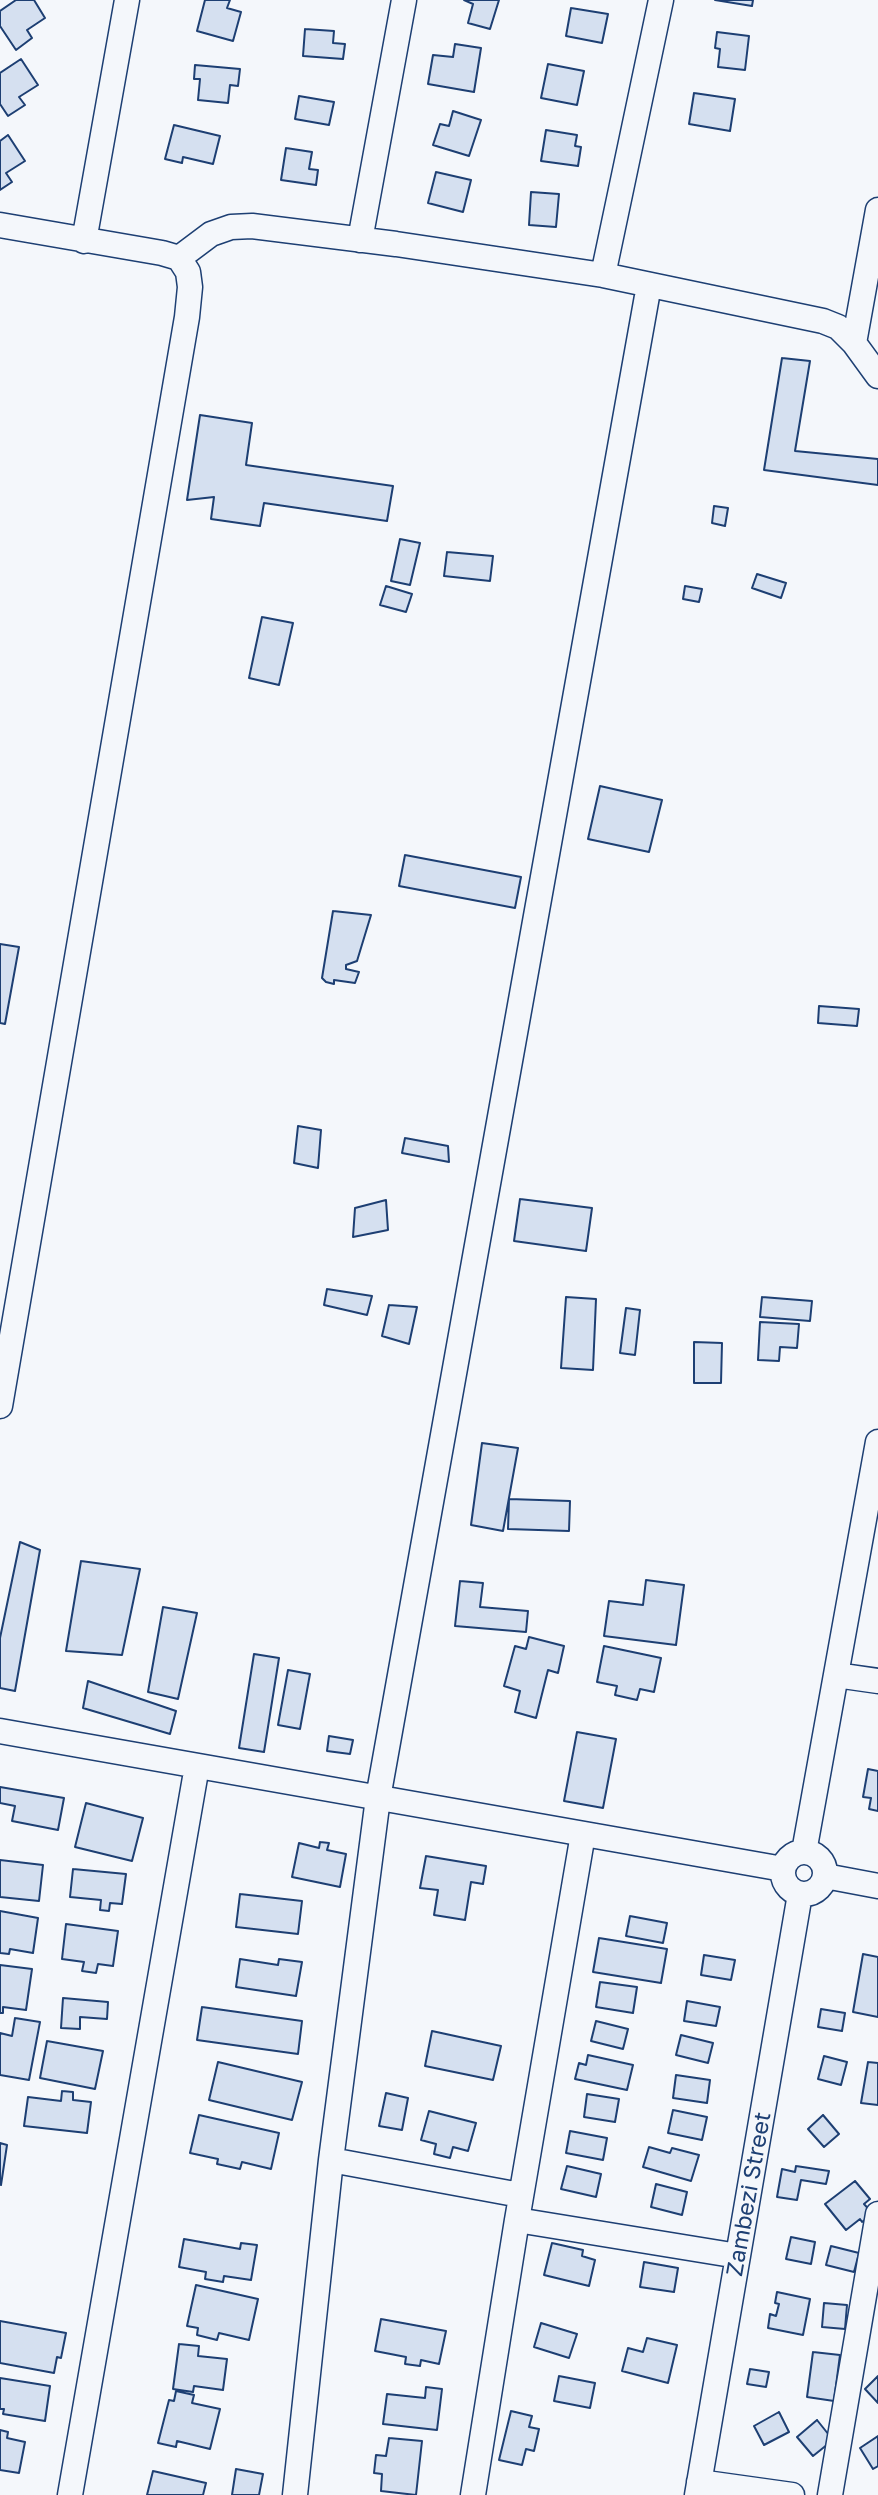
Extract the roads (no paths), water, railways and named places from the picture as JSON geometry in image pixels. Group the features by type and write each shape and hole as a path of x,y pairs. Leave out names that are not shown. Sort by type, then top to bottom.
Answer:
{"street":[{"path":"84,241 127,0"},
{"path":"360,240 404,0"},
{"path":"603,275 661,0"},
{"path":"854,343 878,210"},
{"path":"0,225 179,258 188,272 190,287 187,317 4,1357 0,1406"},
{"path":"179,258 211,234 231,227 253,226 603,275 822,321 838,327 854,343 878,376"},
{"path":"295,2495 331,2160 378,1798 649,285"},
{"path":"804,1852 878,1442"},
{"path":"836,1675 878,1681"},
{"path":"0,1731 783,1869"},
{"path":"70,2495 197,1766"},
{"path":"473,2495 520,2195 583,1834"},
{"path":"804,1852 815,1855 823,1864 825,1876 820,1886 811,1893 800,1894 790,1889 783,1880 783,1869 794,1854 804,1852"},
{"path":"825,1876 878,1886"},
{"name":"Zambezi Street","path":"698,2488 800,1894"},
{"path":"331,2160 520,2195"},
{"path":"830,2495 878,2214"},
{"path":"517,2220 738,2256"},
{"path":"698,2488 792,2495"}]}
